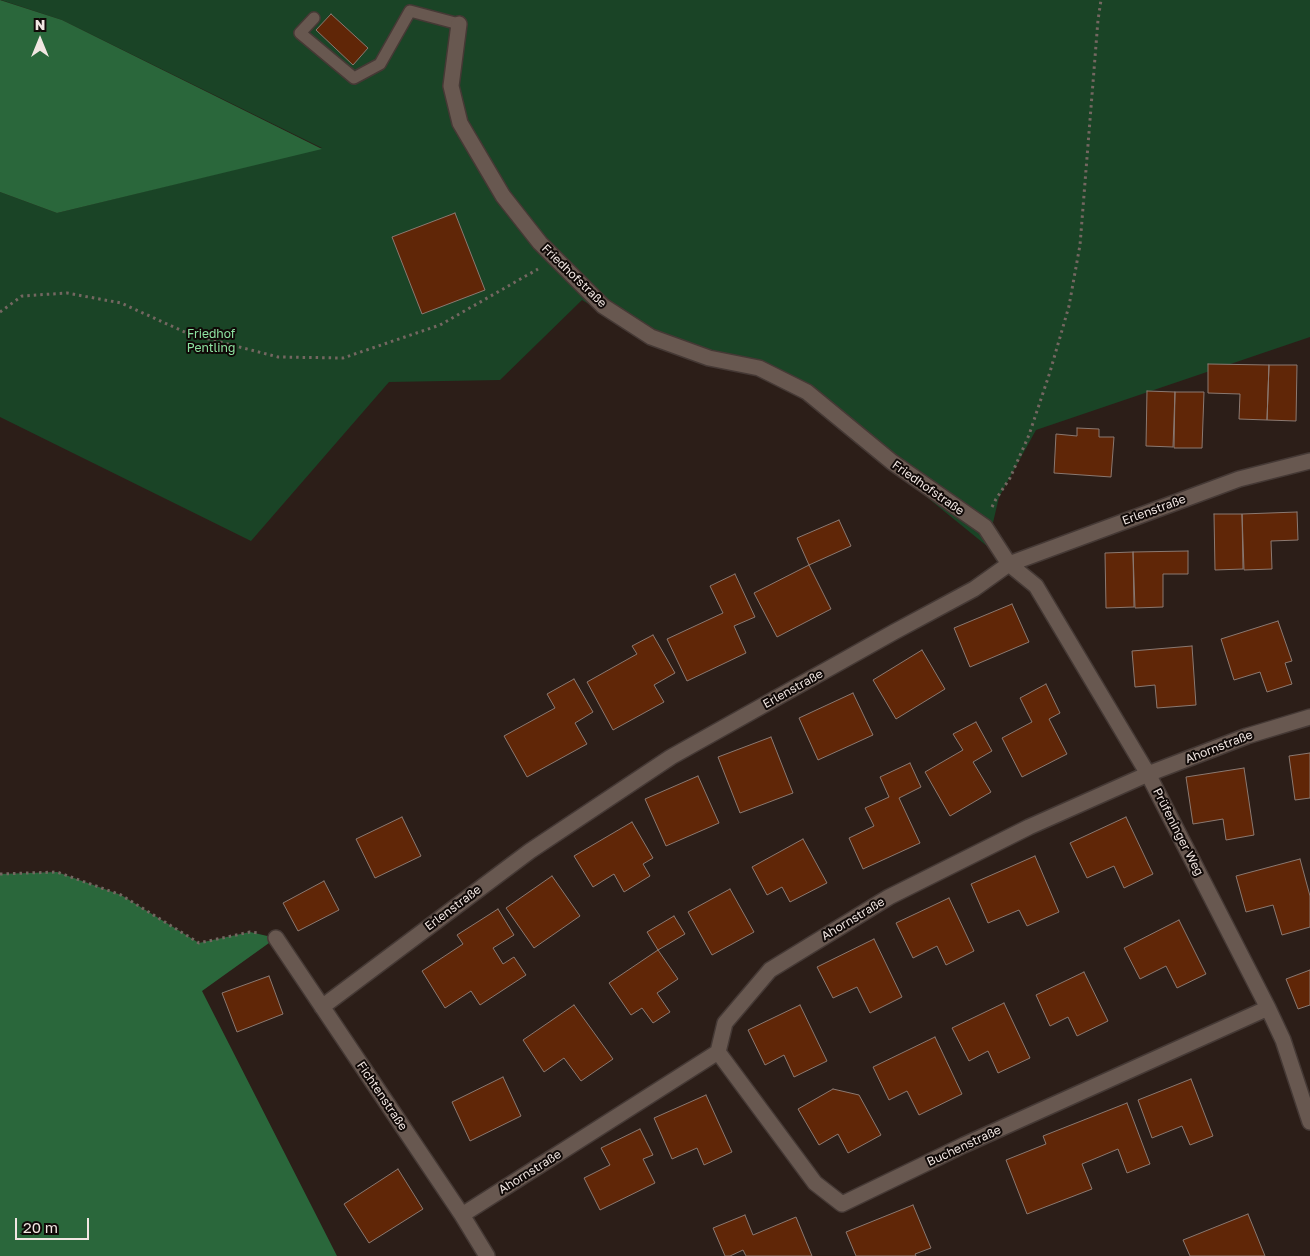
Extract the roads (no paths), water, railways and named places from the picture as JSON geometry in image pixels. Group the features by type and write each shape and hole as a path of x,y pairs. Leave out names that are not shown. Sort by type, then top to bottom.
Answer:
{"street":[{"name":"Friedhofstraße","path":"459,24 451,86 460,123 503,196 540,243 602,306 651,337 708,358 759,368 807,392 892,462 985,527 1009,564"},
{"name":"Erlenstraße","path":"322,1007 530,851 671,757 974,588 1009,564 1239,478 1310,461"},
{"name":"Prüfeninger Weg","path":"1009,564 1036,586 1148,774 1283,1040 1310,1122"},
{"name":"Ahornstraße","path":"462,1215 718,1052 725,1024 770,970 898,893 1029,827 1148,774 1247,736 1310,717"},
{"name":"Fichtenstraße","path":"276,938 462,1215 487,1256"},
{"name":"Buchenstraße","path":"718,1052 815,1183 842,1204 964,1145 1268,1008"}],"lane":[{"path":"314,18 300,33 354,78 380,64 410,11 459,24"}],"park label":[{"name":"Friedhof Pentling","path":"211,341"}]}
